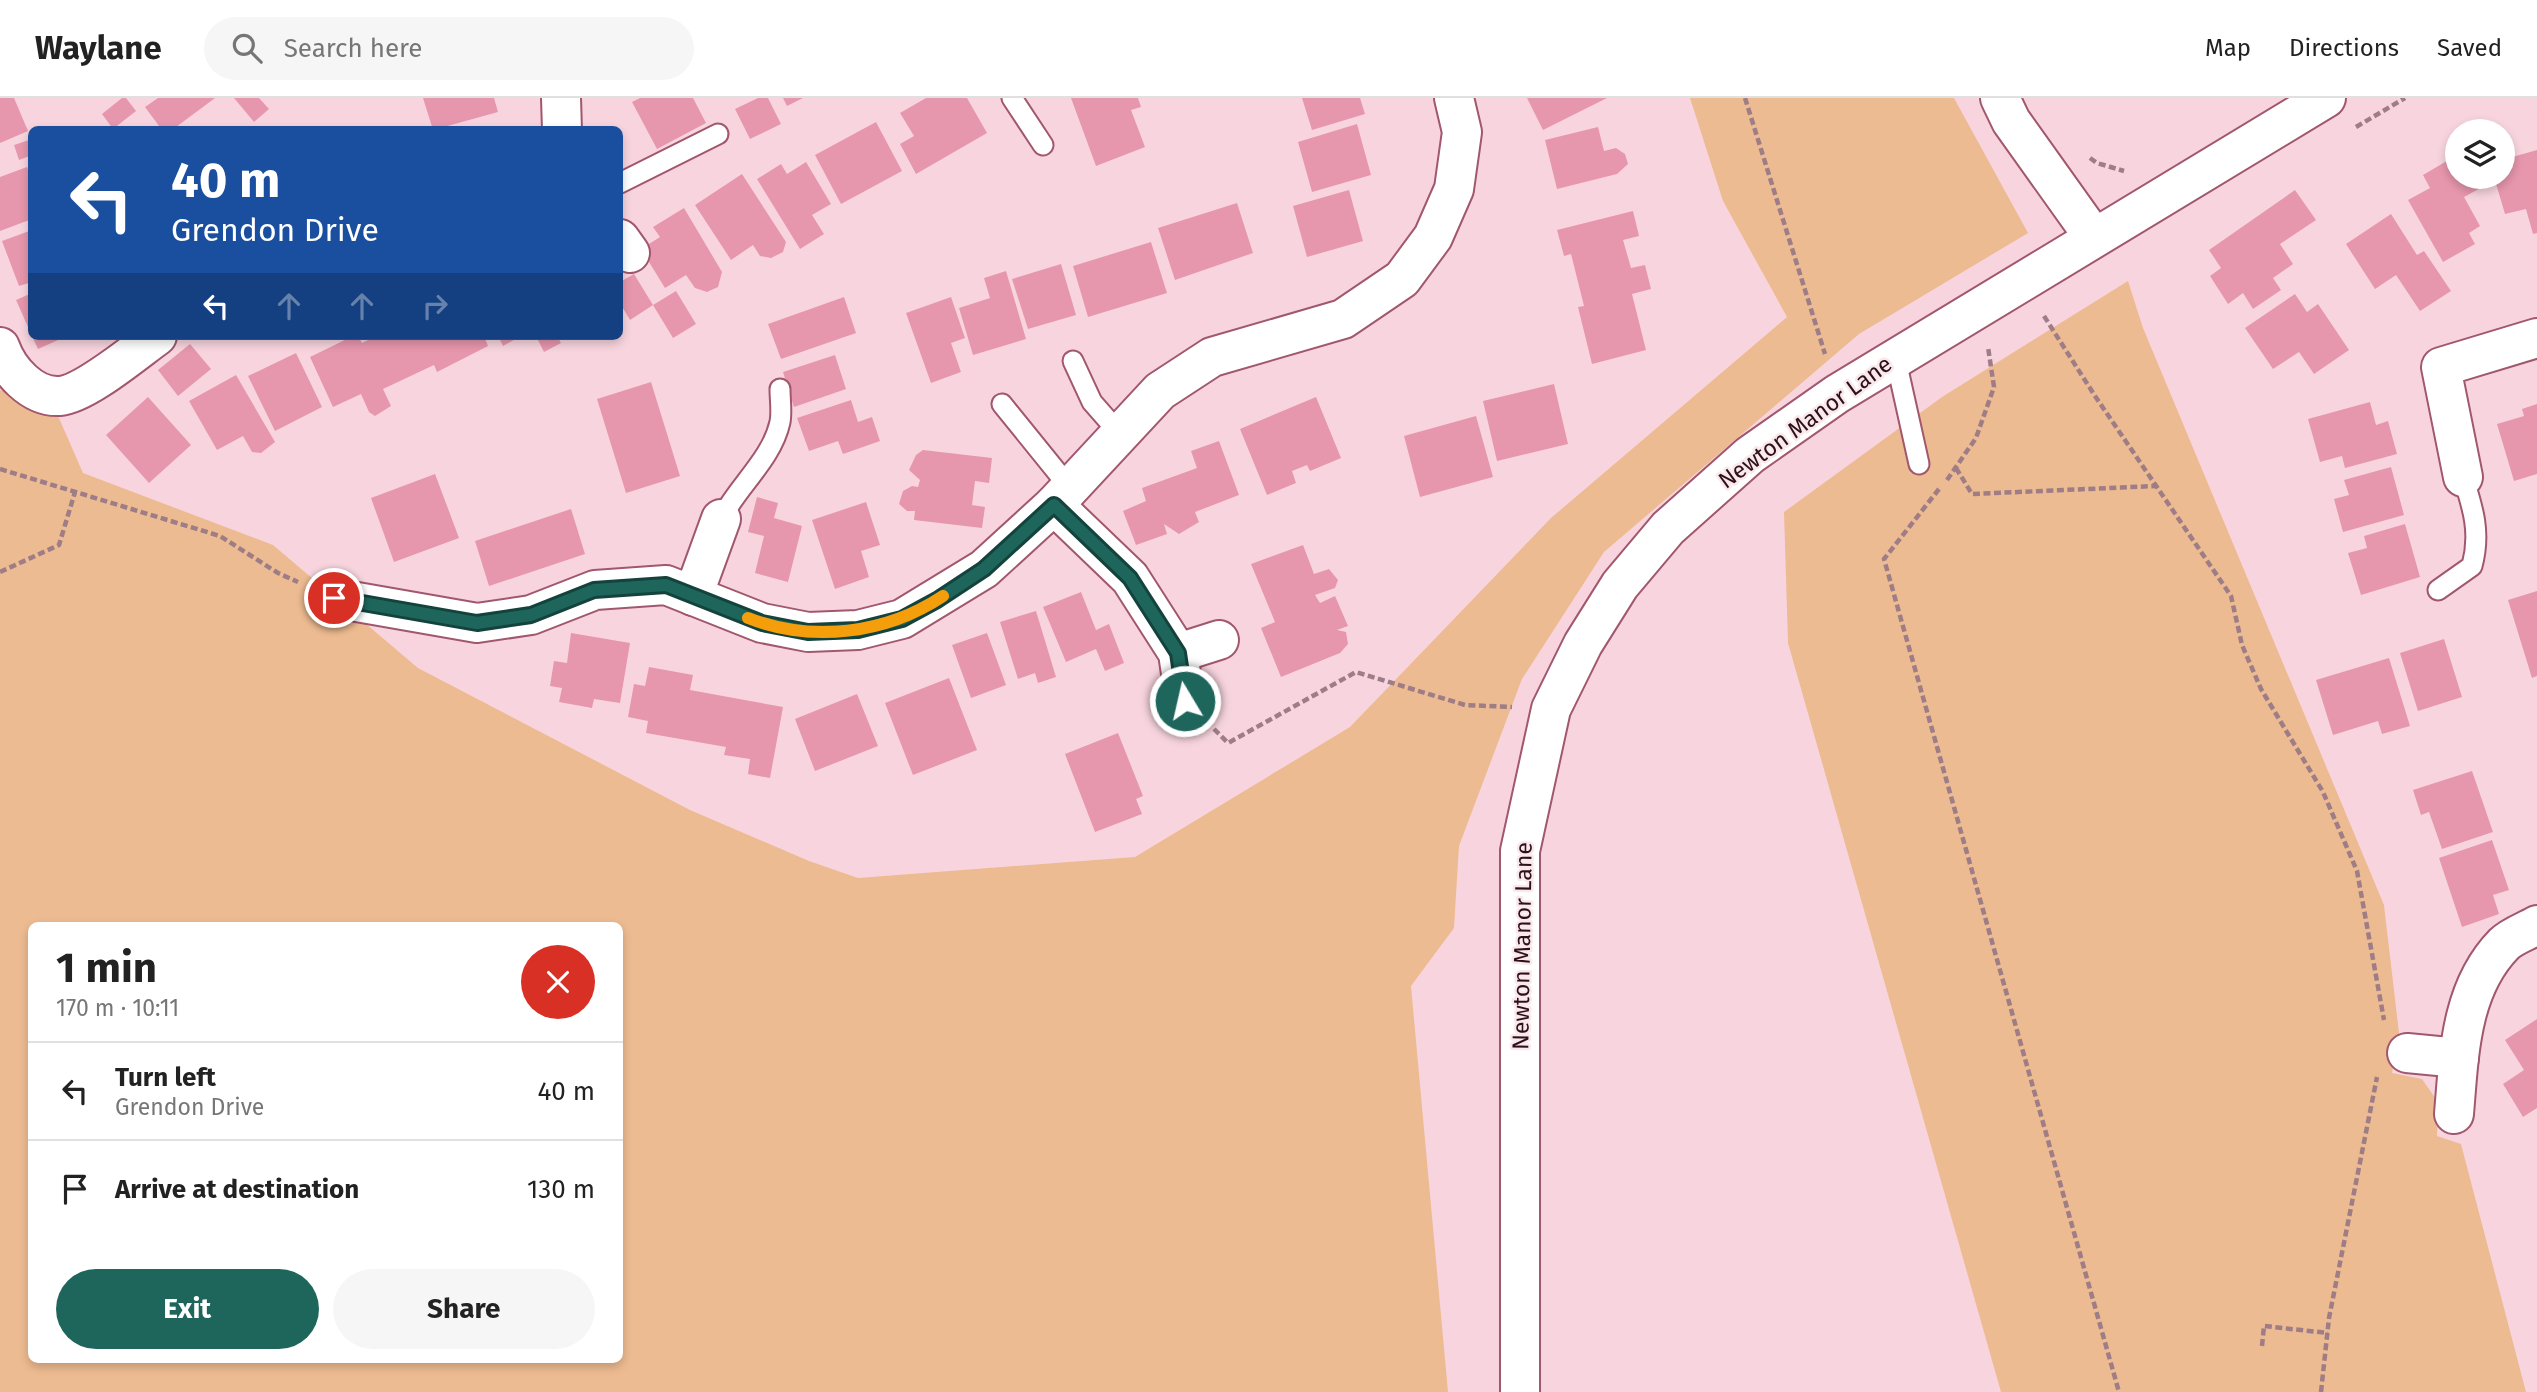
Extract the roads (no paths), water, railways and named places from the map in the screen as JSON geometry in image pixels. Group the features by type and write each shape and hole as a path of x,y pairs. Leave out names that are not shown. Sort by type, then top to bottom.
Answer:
{"street":[{"path":"561,98 562,126"},
{"path":"334,598 477,623 531,615 594,590 666,585 762,623 808,632 858,630 902,619 984,569 1062,497 1160,391 1212,357 1343,319 1402,279 1433,237 1454,189 1462,132 1454,98"},
{"path":"2000,98 2011,121 2093,236"},
{"name":"Newton Manor Lane","path":"1520,1392 1520,851 1552,709 1583,644 1620,584 1668,528 1751,455 1837,394 2093,236 2326,98"},
{"path":"2463,477 2441,367 2537,338"},
{"path":"0,347 5,360 29,387 59,396 92,383 152,340"},
{"path":"1062,497 1130,578 1178,653 1185,701"},
{"path":"693,596 721,519"},
{"path":"1178,653 1219,640"},
{"path":"2454,1114 2459,1058 2471,992 2505,944 2537,925"},
{"path":"2390,1052 2459,1058"}],"lane":[{"path":"1013,98 1043,145"},
{"path":"623,182 718,134"},
{"path":"1895,356 1919,464"},
{"path":"1073,361 1092,402 1120,434"},
{"path":"721,519 776,436 780,420 780,389"},
{"path":"1002,404 1062,497"},
{"path":"2438,590 2472,566 2477,548 2476,519 2463,477"}]}
